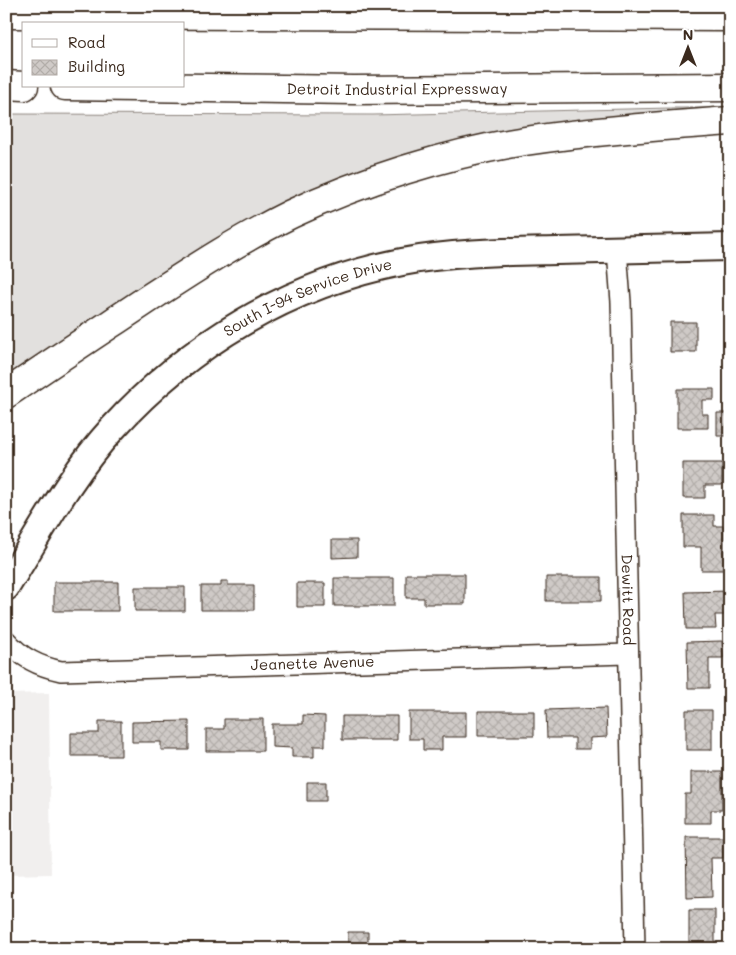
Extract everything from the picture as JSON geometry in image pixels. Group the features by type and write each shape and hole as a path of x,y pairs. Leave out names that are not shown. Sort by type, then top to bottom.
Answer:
{"highway":[{"path":"6,14 730,17"},
{"path":"6,86 22,86"},
{"name":"Detroit Industrial Expressway","path":"185,88 354,90 730,87"},
{"path":"6,394 247,236 344,192 407,170 467,153 524,141 672,125 730,121"}],"street":[{"name":"South I-94 Service Drive","path":"6,587 59,500 111,430 147,393 176,367 243,321 277,304 314,288 358,273 402,262 465,253 730,247"},
{"name":"Dewitt Road","path":"618,250 621,302 635,949"},
{"name":"Jeanette Avenue","path":"6,640 25,658 43,667 62,671 628,654"}],"shaded area":[{"path":"730,108 424,155 6,383 6,114 373,115"},
{"path":"49,693 51,874 6,875 6,694"}],"building":[{"path":"670,322 696,322 696,352 670,352"},
{"path":"677,389 714,389 714,400 702,400 702,414 708,414 708,428 677,428"},
{"path":"717,413 730,413 730,436 717,436"},
{"path":"683,463 722,463 722,485 705,485 705,498 683,498"},
{"path":"683,515 714,515 714,526 724,526 724,570 701,570 701,547 683,547"},
{"path":"332,540 357,540 357,557 332,558"},
{"path":"406,574 465,574 465,604 424,604 424,598 406,598"},
{"path":"546,577 601,577 601,601 546,601"},
{"path":"334,578 394,578 394,606 334,606"},
{"path":"221,581 228,581 228,585 254,585 254,610 201,610 201,586 221,586"},
{"path":"54,582 118,582 118,611 54,611"},
{"path":"297,583 325,583 325,607 297,607"},
{"path":"135,587 185,587 185,611 135,611"},
{"path":"730,591 730,615 715,615 716,629 686,629 685,592"},
{"path":"722,641 723,658 709,658 709,688 688,688 687,642"},
{"path":"606,708 607,737 590,738 590,749 575,749 575,738 547,738 546,710"},
{"path":"686,710 712,710 712,750 686,750"},
{"path":"478,711 534,711 534,736 478,736"},
{"path":"409,712 466,712 466,737 442,737 442,750 423,750 423,739 409,739"},
{"path":"303,715 325,716 325,746 314,746 314,757 292,757 292,748 272,747 272,724 303,724"},
{"path":"342,716 397,716 397,740 342,740"},
{"path":"224,719 263,719 263,751 206,751 206,729 224,729"},
{"path":"99,721 121,721 121,756 71,756 71,733 99,733"},
{"path":"189,721 189,750 161,750 161,742 132,742 132,722"},
{"path":"691,772 722,772 722,810 711,810 711,823 685,823 685,794 691,794"},
{"path":"307,782 326,782 326,801 307,801"},
{"path":"686,837 723,837 723,858 711,858 712,897 687,898"},
{"path":"689,910 715,910 715,949 689,949"},
{"path":"348,932 368,932 368,949 348,949"}]}
